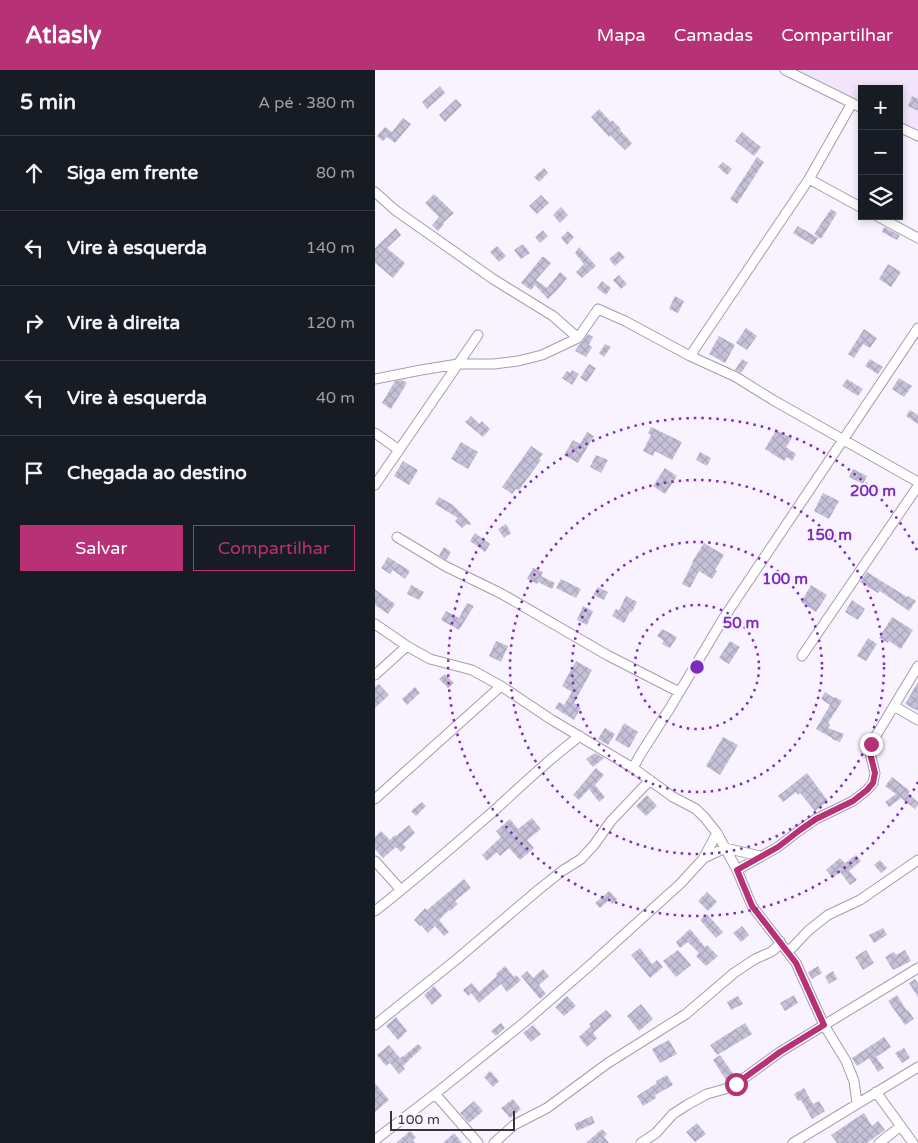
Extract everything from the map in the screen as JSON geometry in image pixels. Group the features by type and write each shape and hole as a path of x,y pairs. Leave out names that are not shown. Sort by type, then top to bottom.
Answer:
{"street":[{"path":"785,70 858,106"},
{"path":"690,356 809,179 852,103"},
{"path":"903,129 918,136"},
{"path":"809,179 858,206"},
{"path":"375,192 395,210 493,279 553,316 579,338"},
{"path":"884,220 918,238"},
{"path":"375,379 457,364 494,364 542,355 579,338 598,309 736,377 918,484 802,656"},
{"path":"633,768 723,619 918,328"},
{"path":"375,485 478,335"},
{"path":"375,433 399,450"},
{"path":"397,537 445,566 502,594 607,654 679,692"},
{"path":"375,624 430,659 472,670 501,686 552,720 633,768 673,797 696,809 717,833 737,870 752,906 796,963 824,1025 846,1061 854,1081 857,1103"},
{"path":"375,675 407,646"},
{"path":"737,870 778,847 816,819 853,801 867,790 873,783 875,773 870,753 871,744 918,666"},
{"path":"375,799 501,686"},
{"path":"894,706 918,720"},
{"path":"375,911 495,810 561,750 580,736"},
{"path":"375,1025 457,960 537,891 581,859 594,845 611,821 650,780"},
{"path":"375,1140 526,1021 588,967 680,884 703,859 717,833"},
{"path":"703,859 725,848 760,856"},
{"path":"788,952 809,930 828,915 860,900 918,860"},
{"path":"375,861 401,890"},
{"path":"494,1143 515,1125 547,1108 608,1063 686,1014 734,973 755,959 777,948 779,941"},
{"path":"641,1143 656,1134 673,1114 687,1105 707,1094 725,1090 736,1084 780,1052 918,968"},
{"path":"793,1143 918,1067"},
{"path":"876,1092 913,1143"},
{"path":"435,1094 478,1143"},
{"path":"879,1143 901,1126"}],"shaded area":[{"path":"798,70 918,70 918,130 903,123 903,85 858,85 858,100"}],"building":[{"path":"440,86 445,93 427,109 422,102"},
{"path":"912,96 918,99 918,111 908,106"},
{"path":"456,99 462,105 445,122 439,115"},
{"path":"599,109 611,122 612,120 621,129 632,143 625,150 610,135 609,137 591,117"},
{"path":"403,118 411,124 395,143 387,137 383,141 377,136 385,127 392,132"},
{"path":"742,132 761,147 754,156 735,141"},
{"path":"757,157 764,162 737,204 730,199"},
{"path":"723,162 732,169 727,175 718,167"},
{"path":"544,168 548,173 539,182 534,177"},
{"path":"434,194 454,213 443,223 438,231 432,225 439,217 425,203"},
{"path":"541,195 549,203 537,214 529,206"},
{"path":"561,207 568,215 560,223 553,215"},
{"path":"831,209 837,213 821,239 814,234"},
{"path":"798,226 818,238 813,245 793,233"},
{"path":"884,227 900,235 897,240 882,232"},
{"path":"396,228 401,235 387,248 405,263 393,278 375,263 375,248"},
{"path":"543,230 548,236 540,243 535,237"},
{"path":"568,231 574,237 567,245 561,238"},
{"path":"523,244 530,253 521,259 514,250"},
{"path":"497,246 506,256 499,262 490,252"},
{"path":"579,247 596,266 582,278 576,272 584,264 575,253"},
{"path":"619,251 625,257 615,266 609,259"},
{"path":"542,257 551,263 536,280 547,288 560,272 567,278 548,299 535,285 531,290 521,283"},
{"path":"888,264 901,272 891,287 879,279"},
{"path":"619,275 627,284 621,289 613,280"},
{"path":"602,281 611,288 606,295 597,288"},
{"path":"675,296 684,301 678,313 669,309"},
{"path":"746,328 757,336 747,350 736,343"},
{"path":"864,329 877,338 870,348 863,344 854,358 848,354"},
{"path":"588,334 593,337 589,345 592,347 586,357 575,351"},
{"path":"719,336 735,345 725,363 709,354"},
{"path":"605,344 611,347 604,357 599,353"},
{"path":"742,359 748,363 741,373 735,370"},
{"path":"870,359 883,367 878,374 865,366"},
{"path":"589,364 596,368 587,382 580,378"},
{"path":"572,370 579,374 572,385 562,378 567,371 570,373"},
{"path":"899,378 912,386 904,397 892,389"},
{"path":"847,379 863,389 858,396 842,386"},
{"path":"402,380 407,383 391,409 382,403 395,381"},
{"path":"910,410 918,415 918,424 906,416"},
{"path":"471,416 479,424 482,421 490,429 483,437 465,422"},
{"path":"651,427 682,442 672,460 655,451 653,456 643,451 651,435 648,433"},
{"path":"776,430 792,438 786,447 796,454 792,461 787,457 784,461 765,449"},
{"path":"587,432 594,436 578,463 564,455 573,440 580,444"},
{"path":"461,442 478,452 468,469 451,459"},
{"path":"531,446 543,454 539,459 541,460 519,490 516,489 512,494 502,487"},
{"path":"700,452 711,458 707,466 696,460"},
{"path":"596,455 608,460 601,473 590,467"},
{"path":"403,461 418,470 409,485 394,476"},
{"path":"665,468 677,476 665,494 653,486"},
{"path":"853,469 867,476 863,484 849,477"},
{"path":"823,493 839,501 829,519 814,511"},
{"path":"439,497 453,505 471,523 470,525 467,524 462,528 455,521 458,518 435,504"},
{"path":"506,524 511,533 504,538 498,529"},
{"path":"475,533 490,544 485,552 470,541"},
{"path":"704,543 724,555 712,579 699,571 690,588 682,584 692,562"},
{"path":"444,547 451,552 446,560 439,555"},
{"path":"388,557 410,571 405,579 393,570 390,574 381,568"},
{"path":"533,568 543,572 541,576 555,583 552,589 527,579"},
{"path":"867,572 916,601 909,611 880,591 878,593 860,582"},
{"path":"561,579 581,589 576,598 556,588"},
{"path":"411,585 424,592 419,600 407,594"},
{"path":"811,585 827,595 816,612 801,602"},
{"path":"598,587 608,592 604,600 593,595"},
{"path":"375,589 395,604 388,614 375,605"},
{"path":"626,596 637,602 624,623 612,616 616,609 619,610"},
{"path":"852,600 865,609 858,620 845,612"},
{"path":"467,603 474,606 459,630 441,620 446,611 459,618"},
{"path":"583,606 593,611 587,625 577,620"},
{"path":"892,617 913,630 901,649 889,641 888,643 879,638"},
{"path":"662,629 677,637 670,648 662,644 664,641 657,636"},
{"path":"868,638 877,644 866,661 857,656"},
{"path":"496,641 508,646 501,662 489,656"},
{"path":"730,641 740,647 729,664 719,658"},
{"path":"576,661 592,670 574,703 581,708 574,720 555,708 559,702 564,705 572,692 562,686"},
{"path":"445,674 454,683 448,688 439,679"},
{"path":"918,682 918,711 905,704"},
{"path":"379,684 389,695 375,708 375,687"},
{"path":"415,687 420,693 407,705 402,699"},
{"path":"825,692 842,701 828,723 830,725 828,728 844,734 840,742 816,729 830,705 821,699"},
{"path":"624,723 638,732 629,748 615,740"},
{"path":"605,728 615,734 608,745 598,739"},
{"path":"723,737 738,745 720,775 706,766"},
{"path":"595,753 604,758 593,767 586,759"},
{"path":"596,768 604,775 595,785 605,797 599,802 589,789 579,800 573,795"},
{"path":"807,773 828,801 815,811 800,793 798,795 796,792 783,802 778,796"},
{"path":"892,777 910,791 908,794 918,802 915,809 901,798 889,807 885,802 896,794 885,786"},
{"path":"647,795 657,806 646,816 636,806"},
{"path":"422,802 426,806 416,816 411,811"},
{"path":"532,818 541,829 527,840 534,848 520,860 509,848 500,856 497,852 487,861 482,855 501,837 496,831 510,819 518,829"},
{"path":"409,825 415,833 403,844 406,847 401,852 396,847 383,858 375,849 375,837 381,831 390,840"},
{"path":"856,855 861,861 849,871 857,880 850,885 840,872 833,878 826,870 840,858 845,863"},
{"path":"880,860 887,868 881,873 874,865"},
{"path":"464,879 471,888 455,901 458,904 439,920 449,932 444,936 435,926 428,933 414,920 425,908 427,910"},
{"path":"609,891 617,899 612,904 609,900 600,908 595,903"},
{"path":"707,892 717,902 708,911 698,901"},
{"path":"707,914 723,932 716,938 700,920"},
{"path":"742,926 749,935 741,942 733,933"},
{"path":"883,928 887,935 874,943 869,935"},
{"path":"690,929 705,947 707,945 718,956 706,966 696,956 699,953 688,942 680,948 676,942"},
{"path":"640,948 652,964 657,960 663,967 650,978 631,955"},
{"path":"678,950 691,965 676,977 663,961"},
{"path":"866,950 874,963 863,970 855,957"},
{"path":"905,950 911,961 893,970 885,957 894,952 896,955"},
{"path":"505,966 514,977 516,975 521,980 507,992 501,984 479,1003 471,993 468,996 463,990 472,983 479,992"},
{"path":"818,966 822,973 812,979 808,972"},
{"path":"543,969 549,976 539,985 546,994 540,999 521,976 527,971 533,978"},
{"path":"833,971 837,979 829,984 825,976"},
{"path":"915,979 918,983 918,997 909,983"},
{"path":"434,986 442,996 432,1005 424,995"},
{"path":"794,995 798,1003 785,1011 780,1003"},
{"path":"897,995 914,1019 905,1025 888,1001"},
{"path":"567,996 576,1006 564,1016 555,1007"},
{"path":"738,996 743,1004 731,1010 727,1002"},
{"path":"641,1004 653,1019 639,1031 627,1016"},
{"path":"606,1010 612,1016 593,1033 597,1038 587,1047 579,1037 591,1026 589,1024"},
{"path":"396,1017 407,1031 398,1040 386,1026"},
{"path":"501,1023 505,1028 496,1036 491,1031"},
{"path":"745,1023 752,1034 717,1055 710,1045"},
{"path":"533,1025 541,1034 531,1042 523,1033"},
{"path":"884,1037 891,1047 876,1057 884,1068 878,1072 869,1058 857,1066 852,1058"},
{"path":"669,1040 677,1054 660,1063 652,1049"},
{"path":"418,1044 422,1048 403,1066 405,1069 399,1074 390,1063 386,1066 377,1055 389,1045 400,1058"},
{"path":"904,1048 910,1058 902,1063 895,1053"},
{"path":"720,1055 734,1075 726,1080 713,1060"},
{"path":"490,1071 499,1081 493,1087 484,1077"},
{"path":"667,1075 673,1085 655,1095 656,1098 643,1106 637,1096"},
{"path":"375,1083 389,1100 375,1112"},
{"path":"804,1088 813,1104 819,1101 825,1111 812,1119 801,1100 798,1101 794,1094"},
{"path":"513,1099 521,1109 510,1118 501,1108"},
{"path":"474,1101 483,1111 469,1123 460,1113"},
{"path":"864,1113 872,1126 878,1121 885,1130 867,1143 837,1143 831,1135"},
{"path":"592,1116 595,1123 577,1131 574,1124"},
{"path":"697,1123 706,1134 695,1142 686,1132"},
{"path":"602,1129 607,1134 604,1137 609,1143 586,1143"},
{"path":"410,1131 416,1137 413,1140 415,1143 396,1143"},
{"path":"454,1133 462,1143 443,1143"}],"route":[{"path":"736,1084 780,1052 824,1025 796,963 752,906 737,870 778,847 816,819 853,801 867,790 873,783 875,773 870,753 871,744"}]}
